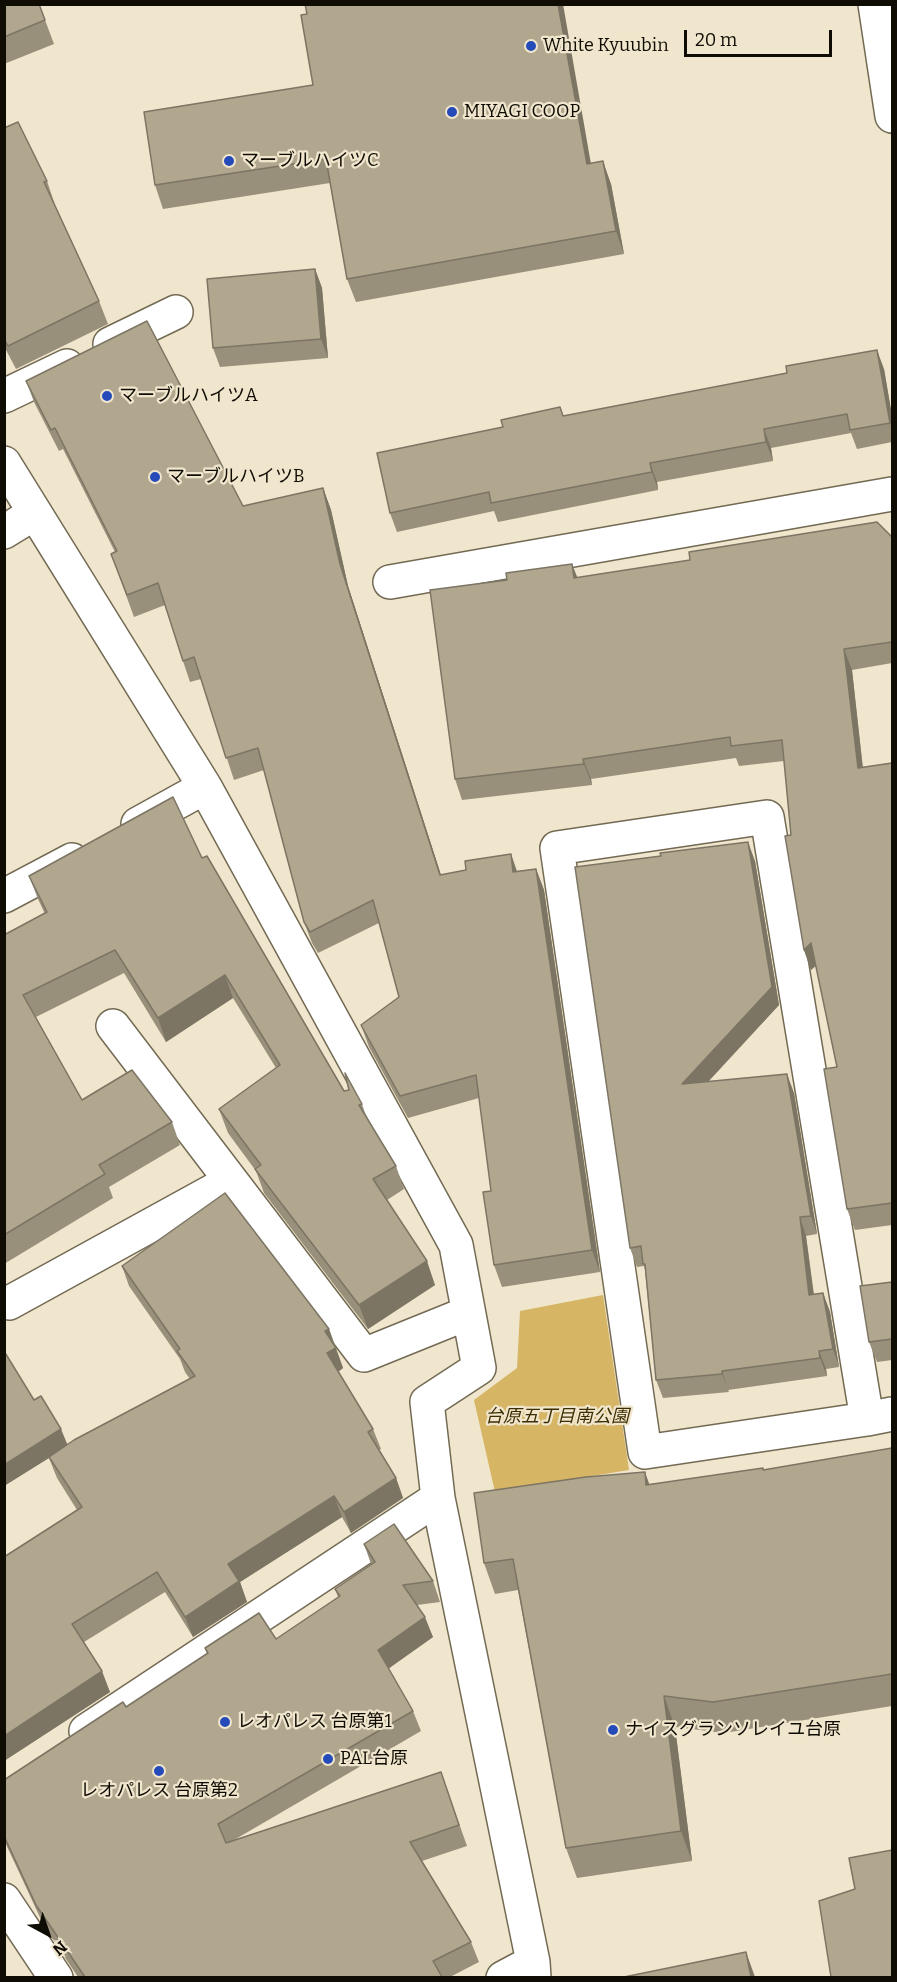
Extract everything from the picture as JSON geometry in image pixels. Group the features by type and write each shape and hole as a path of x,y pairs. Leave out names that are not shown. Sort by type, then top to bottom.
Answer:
{"street":[{"path":"877,7 892,116"},
{"path":"4,396 176,312"},
{"path":"4,463 205,787 456,1245 479,1368 427,1402 438,1498 534,1970 503,1977"},
{"path":"390,582 892,494"},
{"path":"4,532 35,513"},
{"path":"4,896 205,787"},
{"path":"766,817 880,1416 645,1452 557,848 766,817"},
{"path":"113,1026 364,1355 468,1313"},
{"path":"9,1303 231,1181"},
{"path":"64,1745 438,1498"},
{"path":"4,1900 56,1977"}],"green space":[{"name":"台原五丁目南公園","path":"603,1295 629,1470 495,1492 474,1400 517,1368 520,1311"}],"building":[{"path":"4,4 39,4 45,20 4,37"},
{"name":"MIYAGI COOP","path":"305,4 558,4 587,164 603,161 616,231 347,279 326,159 155,185 144,112 313,85 301,15 307,14"},
{"path":"18,122 47,181 44,182 99,301 8,346 4,339 4,128"},
{"path":"315,269 321,339 213,348 207,279"},
{"path":"147,321 243,506 323,488 340,564 440,875 466,870 465,861 511,854 513,872 536,869 592,1250 494,1265 483,1192 491,1191 476,1075 400,1096 361,1025 399,997 373,900 310,932 304,922 258,748 226,758 194,657 183,661 158,583 127,595 111,554 117,551 55,428 51,430 26,381"},
{"path":"877,350 890,423 850,430 847,414 764,429 766,442 650,463 652,472 491,503 489,492 390,513 377,453 503,427 501,420 560,407 563,416 787,373 786,366"},
{"path":"877,522 892,537 892,642 844,649 858,768 892,763 892,1203 847,1209 824,1069 837,1067 811,943 804,950 785,836 791,835 782,740 731,746 730,737 583,759 584,764 455,779 430,590 507,580 506,573 572,564 574,578 690,560 689,552"},
{"path":"173,797 202,858 207,856 344,1091 349,1090 345,1073 362,1104 359,1105 396,1166 373,1179 427,1261 359,1305 255,1169 261,1165 219,1109 280,1065 225,975 158,1018 115,950 23,995 82,1100 132,1070 172,1122 99,1165 105,1174 4,1235 4,935 47,912 29,876"},
{"path":"748,842 772,987 682,1084 787,1074 811,1216 800,1217 809,1295 823,1293 833,1349 819,1351 820,1358 722,1371 722,1374 656,1380 645,1264 643,1264 641,1246 630,1248 575,867"},
{"path":"225,1193 329,1329 325,1331 336,1348 327,1353 373,1429 368,1432 396,1478 344,1512 334,1496 228,1564 239,1581 185,1617 157,1572 72,1624 102,1671 4,1736 4,1557 82,1507 49,1457 74,1440 195,1376 177,1351 180,1349 122,1266"},
{"path":"892,1282 892,1339 869,1342 860,1286"},
{"path":"4,1351 34,1400 41,1396 61,1429 4,1465"},
{"path":"892,1448 892,1674 713,1702 664,1696 681,1831 566,1848 513,1559 484,1563 474,1493 586,1477 645,1472 646,1485 763,1468 763,1470"},
{"path":"394,1524 433,1581 403,1585 425,1617 378,1650 413,1711 218,1824 226,1843 441,1772 459,1825 410,1842 471,1942 433,1961 442,1977 85,1977 36,1905 4,1836 4,1780 123,1702 126,1707 208,1653 205,1648 259,1613 276,1639 340,1596 335,1589 375,1562 364,1544"},
{"path":"892,1850 892,1977 831,1977 819,1901 855,1889 849,1858"},
{"path":"746,1952 751,1977 624,1977"}],"place":[{"name":"White Kyuubin","path":"531,46"},
{"name":"MIYAGI COOP","path":"452,112"},
{"name":"マーブルハイツC","path":"229,161"},
{"name":"マーブルハイツA","path":"107,396"},
{"name":"マーブルハイツB","path":"155,477"},
{"name":"レオパレス 台原第1","path":"225,1722"},
{"name":"ナイスグランソレイユ台原","path":"613,1730"},
{"name":"PAL台原","path":"328,1759"},
{"name":"レオパレス 台原第2","path":"159,1771"}]}
